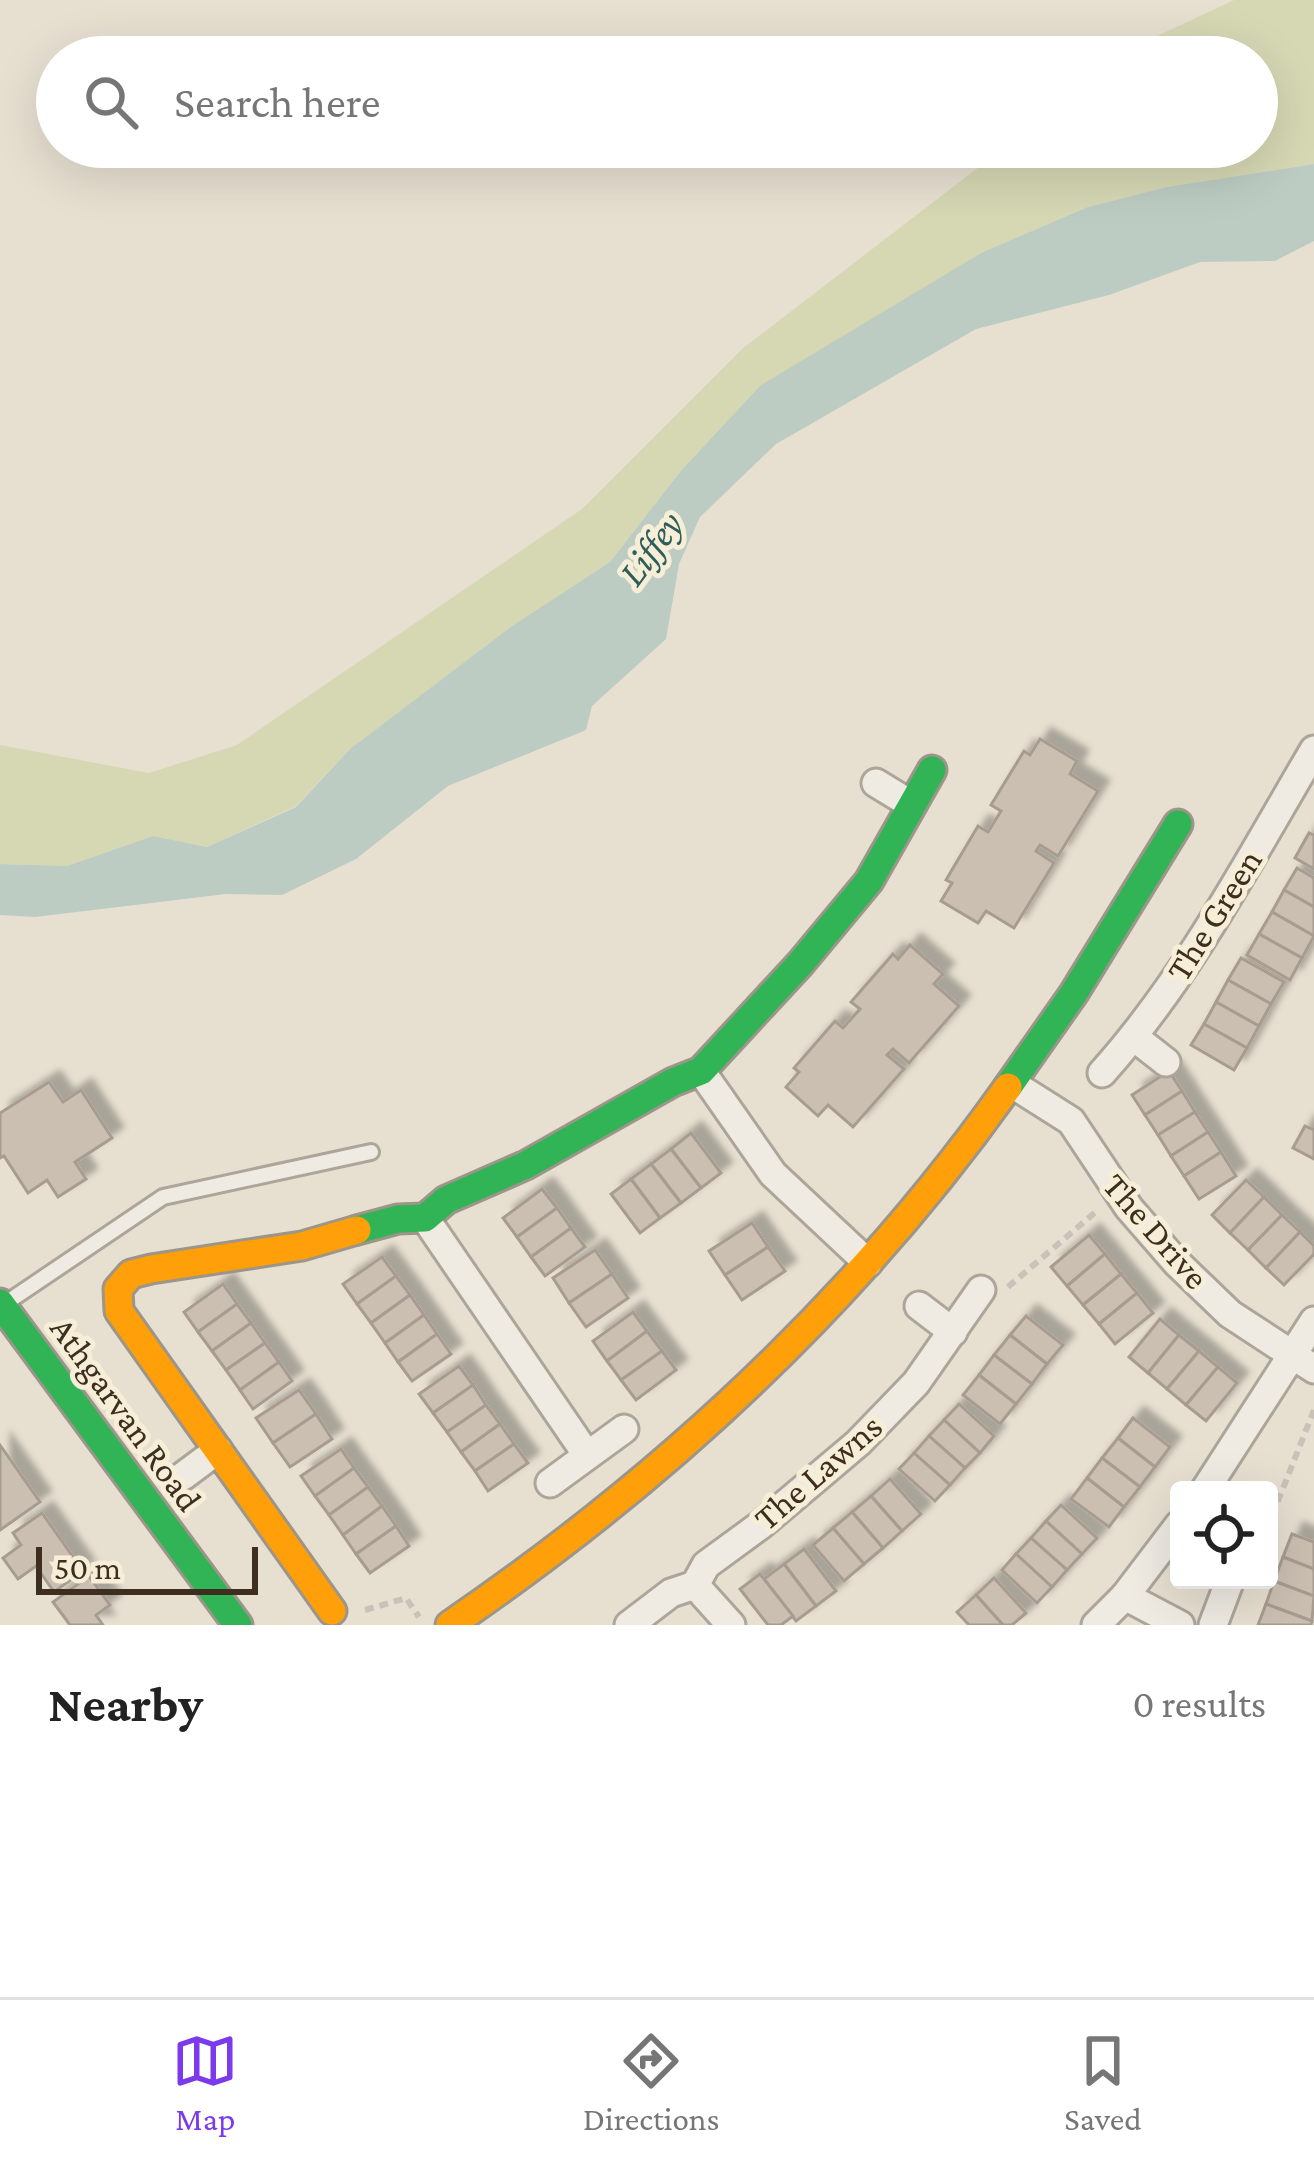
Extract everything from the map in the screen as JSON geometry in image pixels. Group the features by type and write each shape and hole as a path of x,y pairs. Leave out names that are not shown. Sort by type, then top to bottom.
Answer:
{"street":[{"name":"The Green","path":"1102,1073 1134,1037 1190,957 1314,750"},
{"path":"332,1611 119,1311 118,1289 131,1274 151,1268 302,1246 398,1219 425,1218 446,1200 526,1165 701,1071 869,881 932,770"},
{"path":"876,783 912,805"},
{"path":"450,1625 520,1581 633,1490 784,1352 868,1263 1011,1083 1178,824"},
{"path":"1134,1037 1166,1062"},
{"path":"701,1071 773,1174 868,1263"},
{"name":"The Drive","path":"1011,1083 1071,1121 1118,1193 1176,1262 1230,1313 1304,1362"},
{"path":"425,1218 587,1454"},
{"name":"The Lawns","path":"629,1625 671,1592 694,1585 706,1565 858,1443 916,1383 981,1290"},
{"name":"Athgarvan Road","path":"1,1304 238,1625"},
{"path":"919,1306 952,1332"},
{"path":"1212,1481 1304,1362 1314,1321"},
{"path":"550,1483 623,1429"},
{"path":"183,1476 218,1450"},
{"path":"1096,1625 1170,1537"},
{"path":"694,1585 730,1625"},
{"path":"1213,1625 1227,1589"},
{"path":"1125,1596 1180,1625"}],"lane":[{"path":"1,1304 163,1197 371,1152"}],"path":[{"path":"981,1290 1004,1290 1118,1193"},
{"path":"1278,1501 1314,1410"},
{"path":"332,1611 347,1605 354,1613 406,1598 424,1625"}],"green space":[{"path":"1234,0 1314,0 1314,164 1168,187 1088,207 983,252 680,472 610,562 512,626 350,749 296,806 207,847 153,836 67,866 0,864 0,745 149,773 237,745 582,509 742,349 978,168 1278,168 1278,36 1157,36"}],"water":[{"name":"Liffey","path":"1314,164 1314,241 1275,261 1200,262 1109,295 976,329 776,444 700,517 679,564 666,639 592,706 586,730 448,786 356,859 282,895 226,894 35,917 0,915 0,864 67,866 153,836 207,847 296,807 350,749 512,626 610,562 680,472 761,385 983,252 1088,207 1167,187"}],"building":[{"path":"1040,739 1077,761 1070,774 1098,791 1058,856 1040,845 1036,851 1054,863 1014,928 986,911 978,923 941,901 952,883 946,880 978,826 988,832 1001,811 991,805 1024,751 1030,755"},
{"path":"1309,833 1314,835 1314,869 1295,858"},
{"path":"1297,868 1314,878 1314,907 1284,890"},
{"path":"1284,890 1314,907 1314,936 1272,912"},
{"path":"1272,912 1314,936 1302,958 1259,934"},
{"path":"1259,934 1302,958 1290,980 1247,955"},
{"path":"910,945 943,974 934,984 959,1006 909,1063 893,1049 887,1055 904,1069 853,1127 828,1105 818,1116 786,1087 799,1072 794,1068 835,1021 843,1028 860,1009 851,1002 893,954 898,959"},
{"path":"1241,958 1284,982 1271,1004 1228,980"},
{"path":"1228,980 1271,1004 1259,1026 1216,1002"},
{"path":"1216,1002 1259,1026 1247,1048 1204,1024"},
{"path":"1204,1024 1247,1048 1234,1070 1191,1045"},
{"path":"1169,1071 1182,1091 1145,1115 1132,1095"},
{"path":"49,1082 63,1102 81,1090 112,1138 75,1162 86,1179 58,1197 47,1180 28,1193 4,1156 0,1158 0,1113"},
{"path":"1182,1091 1195,1112 1158,1135 1145,1115"},
{"path":"1195,1112 1208,1132 1171,1156 1158,1135"},
{"path":"1305,1126 1314,1130 1314,1159 1293,1148"},
{"path":"1208,1132 1221,1152 1184,1176 1171,1156"},
{"path":"691,1133 721,1173 701,1188 671,1149"},
{"path":"671,1149 701,1188 681,1203 651,1164"},
{"path":"1221,1152 1236,1176 1199,1199 1184,1176"},
{"path":"651,1164 681,1203 660,1218 631,1179"},
{"path":"631,1179 660,1218 640,1233 611,1194"},
{"path":"1246,1180 1264,1197 1230,1233 1212,1215"},
{"path":"542,1189 557,1208 517,1237 503,1218"},
{"path":"1264,1197 1282,1215 1248,1250 1230,1233"},
{"path":"557,1208 571,1228 531,1257 517,1237"},
{"path":"1282,1215 1300,1232 1266,1268 1248,1250"},
{"path":"752,1223 768,1247 725,1275 709,1251"},
{"path":"571,1228 585,1247 545,1276 531,1257"},
{"path":"1300,1232 1314,1246 1314,1254 1284,1285 1266,1268"},
{"path":"1089,1235 1105,1254 1067,1286 1051,1267"},
{"path":"768,1247 785,1271 742,1300 725,1275"},
{"path":"595,1250 612,1274 569,1303 553,1278"},
{"path":"1105,1254 1121,1274 1083,1305 1067,1286"},
{"path":"382,1257 396,1276 357,1304 343,1284"},
{"path":"612,1274 628,1298 586,1327 569,1303"},
{"path":"1121,1274 1137,1293 1099,1324 1083,1305"},
{"path":"396,1276 410,1295 371,1323 357,1304"},
{"path":"223,1284 237,1304 198,1332 184,1312"},
{"path":"1137,1293 1153,1313 1115,1344 1099,1324"},
{"path":"410,1295 424,1315 385,1343 371,1323"},
{"path":"237,1304 251,1323 212,1351 198,1332"},
{"path":"633,1312 647,1331 607,1361 593,1341"},
{"path":"424,1315 437,1334 398,1362 385,1343"},
{"path":"1026,1316 1063,1345 1047,1364 1010,1335"},
{"path":"1160,1319 1179,1335 1148,1373 1129,1357"},
{"path":"251,1323 265,1343 226,1370 212,1351"},
{"path":"647,1331 662,1351 621,1380 607,1361"},
{"path":"437,1334 451,1354 412,1381 398,1362"},
{"path":"1010,1335 1047,1364 1032,1384 994,1355"},
{"path":"1179,1335 1199,1351 1167,1389 1148,1373"},
{"path":"265,1343 279,1362 240,1390 226,1370"},
{"path":"662,1351 676,1370 636,1400 621,1380"},
{"path":"1199,1351 1218,1367 1186,1405 1167,1389"},
{"path":"994,1355 1032,1384 1016,1404 979,1375"},
{"path":"279,1362 292,1381 253,1409 240,1390"},
{"path":"459,1366 473,1385 433,1413 419,1394"},
{"path":"1218,1367 1237,1383 1206,1421 1186,1405"},
{"path":"979,1375 1016,1404 1000,1424 963,1395"},
{"path":"473,1385 486,1405 447,1432 433,1413"},
{"path":"299,1390 316,1414 273,1443 256,1418"},
{"path":"959,1404 994,1436 980,1453 944,1420"},
{"path":"486,1405 500,1424 461,1452 447,1432"},
{"path":"316,1414 332,1439 290,1467 273,1443"},
{"path":"1133,1418 1170,1447 1155,1467 1118,1438"},
{"path":"944,1420 980,1453 965,1468 929,1436"},
{"path":"500,1424 514,1444 475,1471 461,1452"},
{"path":"929,1436 965,1468 950,1485 914,1453"},
{"path":"1118,1438 1155,1467 1140,1487 1102,1458"},
{"path":"514,1444 528,1463 488,1491 475,1471"},
{"path":"0,1445 40,1502 0,1530"},
{"path":"341,1449 354,1468 315,1496 301,1476"},
{"path":"914,1453 950,1485 935,1501 899,1469"},
{"path":"1102,1458 1140,1487 1124,1507 1087,1478"},
{"path":"354,1468 368,1487 329,1515 315,1496"},
{"path":"1087,1478 1124,1507 1109,1527 1071,1499"},
{"path":"890,1479 921,1514 902,1531 871,1496"},
{"path":"368,1487 382,1506 343,1535 329,1515"},
{"path":"871,1496 902,1531 883,1548 852,1512"},
{"path":"1061,1505 1097,1538 1082,1554 1046,1521"},
{"path":"382,1506 396,1526 356,1554 343,1535"},
{"path":"852,1512 883,1548 864,1564 833,1528"},
{"path":"42,1513 83,1571 54,1592 36,1566 18,1579 3,1558 21,1545 13,1533"},
{"path":"1046,1521 1082,1554 1067,1570 1031,1538"},
{"path":"396,1526 409,1546 370,1573 356,1554"},
{"path":"833,1528 864,1564 844,1581 813,1545"},
{"path":"1292,1534 1314,1542 1314,1569 1283,1557"},
{"path":"1031,1538 1067,1570 1052,1587 1016,1554"},
{"path":"804,1549 836,1591 816,1606 784,1564"},
{"path":"1016,1554 1052,1587 1037,1603 1002,1570"},
{"path":"1283,1557 1314,1569 1314,1596 1278,1582"},
{"path":"784,1564 816,1606 796,1621 764,1579"},
{"path":"760,1574 793,1616 781,1625 768,1625 740,1589"},
{"path":"89,1576 110,1605 96,1615 103,1625 70,1625 53,1602"},
{"path":"994,1578 1026,1613 1012,1625 1003,1625 976,1595"},
{"path":"1278,1582 1314,1596 1312,1621 1266,1604"},
{"path":"976,1595 1003,1625 969,1625 957,1612"},
{"path":"1266,1604 1312,1621 1311,1625 1258,1625"}],"traffic: fast":[{"path":"357,1230 398,1219 425,1218 446,1200 526,1165 701,1071 869,881 932,770"},
{"path":"1008,1087 1074,993 1178,824"},
{"path":"0,1303 238,1625"}],"traffic: slow":[{"path":"450,1625 607,1509 753,1381 887,1240 1008,1087"},
{"path":"332,1611 119,1311 118,1289 131,1274 151,1269 302,1246 357,1230"}]}
